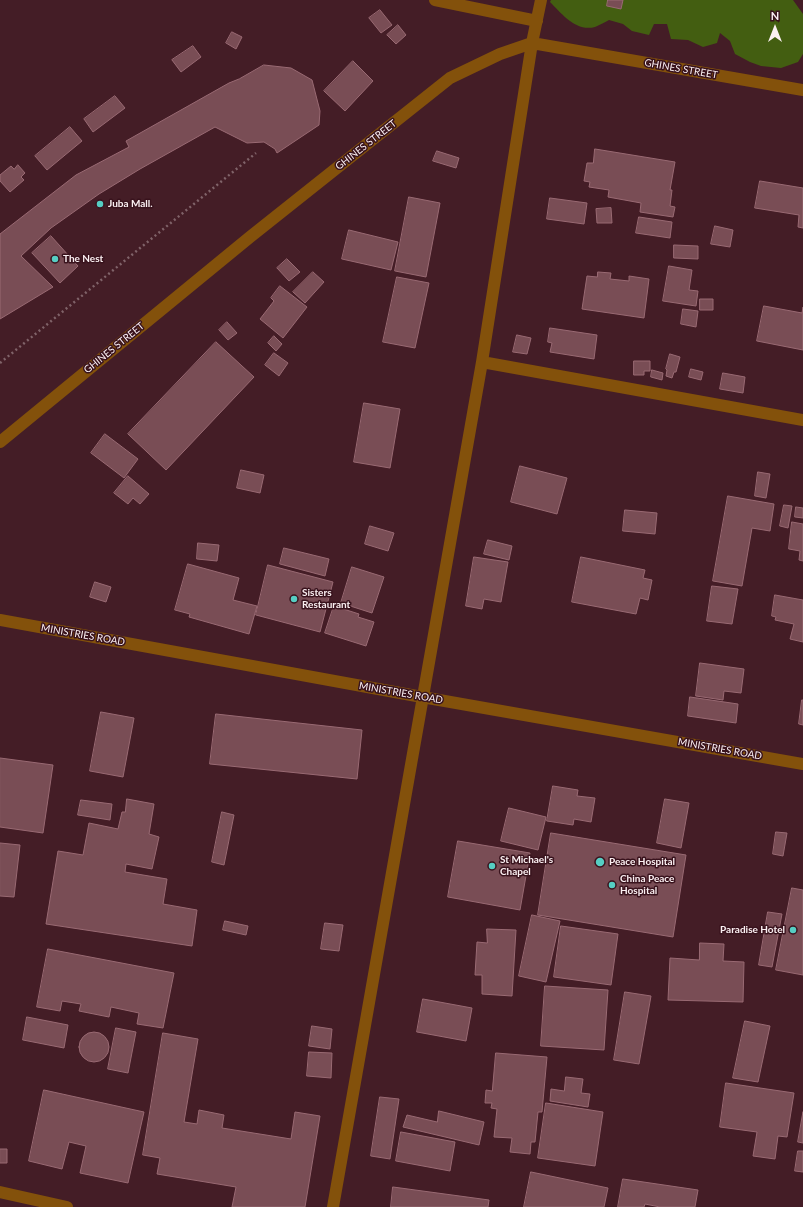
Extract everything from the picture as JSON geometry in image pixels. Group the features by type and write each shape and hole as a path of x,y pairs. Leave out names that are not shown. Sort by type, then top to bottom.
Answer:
{"street":[{"path":"435,0 537,20"},
{"path":"333,1207 482,362 532,43 541,0"},
{"name":"GHINES STREET","path":"0,442 250,237 450,78 500,54 532,43 803,90"},
{"path":"482,362 803,420"},
{"name":"MINISTRIES ROAD","path":"0,620 422,697 803,764"},
{"path":"0,1192 67,1207"}],"path":[{"path":"0,363 256,153"}],"green space":[{"path":"551,0 793,0 803,14 803,54 798,62 781,68 761,66 735,54 730,41 720,33 717,43 703,47 688,40 671,39 667,24 654,24 649,35 632,31 623,24 609,20 595,27 582,27 565,17 550,2"}],"building":[{"path":"608,0 623,0 621,9 607,6"},
{"path":"380,10 392,25 381,33 369,18"},
{"path":"398,25 406,35 396,44 387,35"},
{"path":"232,32 242,37 236,49 226,43"},
{"path":"193,46 201,57 181,72 172,60"},
{"path":"353,61 373,81 345,111 324,91"},
{"path":"264,65 291,68 312,80 320,111 319,125 277,153 275,149 264,142 247,143 215,127 140,169 99,194 51,228 21,256 53,287 0,319 0,234 76,175 129,147 126,141"},
{"path":"115,96 125,108 93,132 84,119"},
{"path":"70,127 82,141 47,170 35,156"},
{"path":"595,149 675,162 670,190 672,190 670,206 675,207 673,217 640,212 641,203 608,197 609,190 589,187 590,182 584,181 587,163 593,163"},
{"path":"437,151 459,158 456,168 433,161"},
{"path":"18,165 25,173 21,177 24,180 10,192 0,181 0,175 11,166 14,169"},
{"path":"760,181 803,188 803,228 798,227 799,215 755,208"},
{"path":"409,197 440,203 426,277 395,271"},
{"path":"550,198 587,203 584,224 547,219"},
{"path":"611,208 612,223 597,223 596,209"},
{"path":"639,217 672,222 670,238 636,233"},
{"path":"715,226 733,230 730,247 711,244"},
{"path":"349,230 398,242 391,270 342,259"},
{"name":"The Nest","path":"51,236 78,266 60,283 32,253"},
{"path":"674,245 698,246 698,259 674,258"},
{"path":"287,259 300,272 289,281 277,268"},
{"path":"669,266 692,270 689,290 698,291 696,306 663,301"},
{"path":"313,272 324,282 305,303 293,292"},
{"path":"598,272 611,273 610,279 629,281 629,276 649,279 644,318 582,309 587,276 597,277"},
{"path":"397,277 429,283 415,348 383,342"},
{"path":"280,286 307,307 283,338 260,319 274,301 271,298"},
{"path":"700,299 713,299 713,310 700,310"},
{"path":"764,306 802,313 803,307 803,350 757,341"},
{"path":"683,309 698,311 696,327 681,324"},
{"path":"227,322 237,333 228,340 219,330"},
{"path":"550,328 597,335 594,359 550,352 552,343 548,342"},
{"path":"517,335 531,338 527,354 513,352"},
{"path":"274,336 282,344 276,351 268,343"},
{"path":"216,342 254,377 166,470 128,434"},
{"path":"274,353 288,363 279,376 265,365"},
{"path":"670,354 680,357 676,372 674,372 672,378 666,376 666,369"},
{"path":"634,361 650,361 650,371 644,371 644,375 634,375"},
{"path":"691,369 703,372 701,380 689,377"},
{"path":"652,370 663,373 662,380 651,377"},
{"path":"723,373 745,377 743,393 720,389"},
{"path":"364,403 400,409 390,468 354,462"},
{"path":"105,434 138,459 124,478 91,453"},
{"path":"520,466 567,478 557,514 511,502"},
{"path":"241,470 264,475 260,493 237,488"},
{"path":"758,472 770,474 766,498 755,496"},
{"path":"128,476 149,494 140,504 133,498 128,504 114,493"},
{"path":"728,496 774,504 770,531 752,528 742,586 713,581"},
{"path":"784,505 792,506 788,528 780,526"},
{"path":"796,507 803,508 803,518 795,517"},
{"path":"625,510 657,513 655,534 623,531"},
{"path":"792,522 803,524 803,561 799,560 800,551 789,549"},
{"path":"370,526 394,533 388,551 365,544"},
{"path":"488,540 512,546 509,560 484,554"},
{"path":"198,543 219,545 217,561 197,559"},
{"path":"284,548 329,559 325,576 280,564"},
{"path":"474,557 508,562 501,602 484,599 482,609 466,606"},
{"path":"581,557 645,570 643,578 652,580 648,600 640,598 636,614 572,602"},
{"path":"188,564 239,578 233,600 257,606 249,634 189,617 190,614 175,610"},
{"name":"Sisters Restaurant","path":"268,565 333,582 320,632 256,615"},
{"path":"352,567 384,577 372,613 341,603"},
{"path":"95,582 111,587 106,602 90,597"},
{"path":"712,586 738,589 732,624 707,621"},
{"path":"775,595 803,600 803,642 790,639 794,624 775,620 776,617 772,616"},
{"path":"334,606 359,614 358,617 374,622 366,646 325,633"},
{"path":"700,663 744,669 741,693 724,691 723,700 696,696"},
{"path":"690,697 738,704 736,723 688,716"},
{"path":"803,700 803,725 799,724"},
{"path":"101,712 134,718 123,777 90,771"},
{"path":"216,714 362,730 357,779 210,764"},
{"path":"0,758 53,765 43,833 0,827"},
{"path":"553,786 578,790 577,796 595,798 591,822 574,819 573,825 547,821"},
{"path":"127,799 154,804 149,834 159,837 152,869 126,864 125,872 167,879 163,904 197,910 192,946 46,924 58,851 83,855 89,823 118,829 122,812 125,812"},
{"path":"665,799 689,803 681,848 657,843"},
{"path":"81,800 112,804 110,820 78,815"},
{"path":"509,808 546,817 538,850 501,841"},
{"path":"222,812 234,815 224,865 212,862"},
{"path":"776,832 787,833 783,856 773,854"},
{"name":"China Peace Hospital","path":"551,833 686,855 673,937 538,915"},
{"path":"458,841 530,853 520,910 448,897"},
{"path":"0,843 20,845 14,897 0,896"},
{"name":"Paradise Hotel","path":"792,888 803,890 803,975 776,970"},
{"path":"768,912 782,914 772,967 759,965"},
{"path":"532,915 560,921 546,982 519,976"},
{"path":"225,921 248,926 246,935 223,930"},
{"path":"325,923 343,925 339,951 321,949"},
{"path":"561,926 618,934 611,985 554,977"},
{"path":"487,929 516,930 512,996 482,994 482,975 475,975 477,942 487,943"},
{"path":"700,943 724,944 723,961 744,962 743,1002 668,1000 670,958 699,960"},
{"path":"48,949 174,973 163,1028 137,1024 139,1013 111,1007 109,1017 79,1011 81,1004 62,1001 60,1011 37,1007"},
{"path":"545,986 608,990 604,1050 541,1046"},
{"path":"625,992 651,996 639,1064 614,1060"},
{"path":"423,999 472,1008 466,1041 417,1032"},
{"path":"27,1017 68,1025 64,1048 23,1040"},
{"path":"745,1021 770,1026 758,1082 733,1078"},
{"path":"312,1026 332,1029 330,1049 309,1046"},
{"path":"116,1028 136,1032 128,1073 108,1069"},
{"path":"94,1032 100,1033 108,1041 108,1053 100,1061 94,1062 88,1061 80,1053 79,1047 80,1041 88,1033"},
{"path":"163,1033 198,1039 184,1122 197,1124 199,1110 224,1115 222,1128 291,1139 295,1112 320,1116 305,1207 232,1207 236,1187 157,1174 160,1158 143,1155"},
{"path":"309,1052 332,1053 331,1078 307,1076"},
{"path":"496,1053 547,1057 542,1112 538,1112 535,1142 531,1142 530,1154 510,1152 512,1138 494,1137 497,1109 491,1108 492,1103 485,1103 486,1090 492,1091"},
{"path":"566,1077 583,1079 581,1093 590,1094 588,1107 550,1101 551,1089 564,1091"},
{"path":"726,1083 794,1093 787,1137 778,1136 775,1159 753,1156 757,1132 720,1127"},
{"path":"44,1090 144,1112 128,1183 80,1173 86,1146 69,1142 62,1169 29,1161"},
{"path":"380,1097 399,1099 390,1159 371,1156"},
{"path":"546,1103 603,1112 595,1166 538,1158"},
{"path":"439,1111 484,1122 479,1145 403,1127 407,1115 437,1122"},
{"path":"803,1112 803,1143 798,1142"},
{"path":"401,1132 455,1142 450,1171 396,1161"},
{"path":"0,1149 7,1149 7,1163 0,1163"},
{"path":"798,1151 803,1151 803,1172 795,1171"},
{"path":"531,1172 608,1188 604,1207 524,1207"},
{"path":"623,1179 698,1190 695,1207 660,1207 645,1204 644,1207 618,1207"},
{"path":"393,1187 489,1200 488,1207 391,1207"}],"place":[{"name":"Juba Mall.","path":"100,204"},
{"name":"The Nest","path":"55,259"},
{"name":"Sisters Restaurant","path":"294,599"},
{"name":"Peace Hospital","path":"600,862"},
{"name":"St Michael's Chapel","path":"492,866"},
{"name":"China Peace Hospital","path":"612,885"},
{"name":"Paradise Hotel","path":"793,930"}]}
